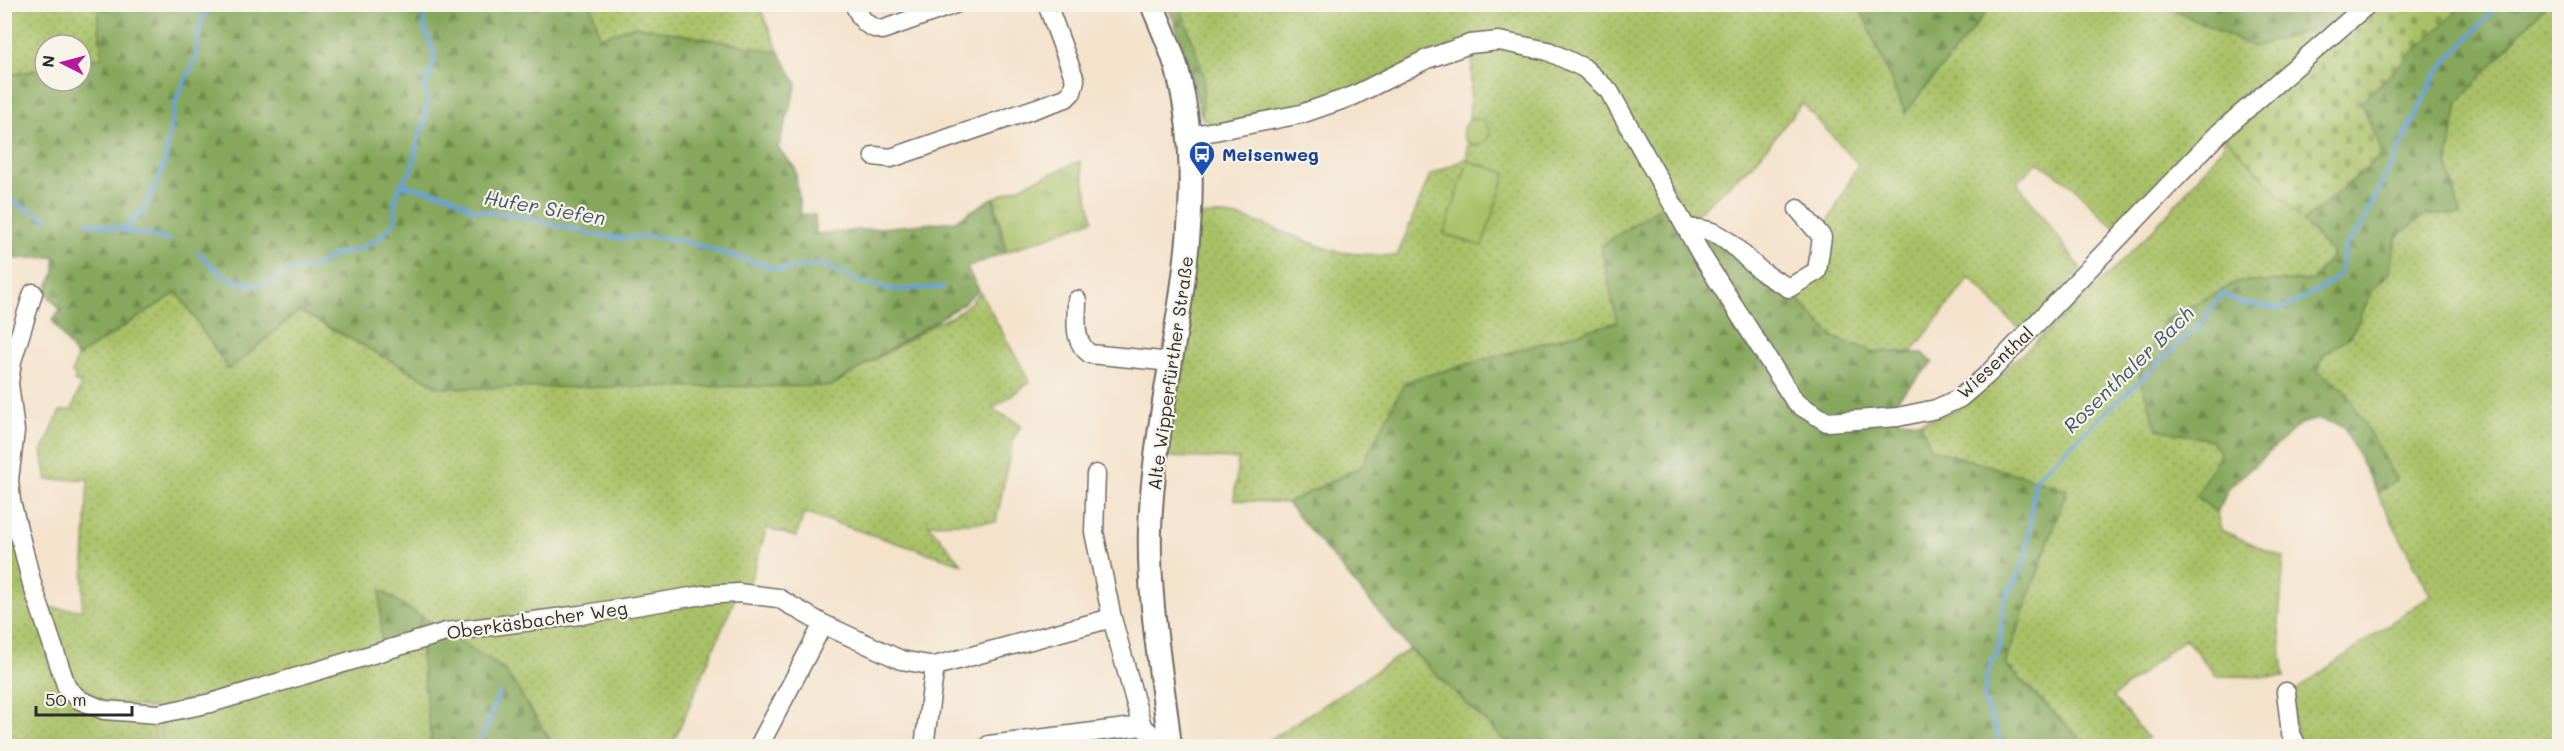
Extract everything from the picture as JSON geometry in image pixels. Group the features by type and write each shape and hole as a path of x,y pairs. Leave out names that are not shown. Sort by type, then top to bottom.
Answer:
{"main road":[{"name":"Alte Wipperfürther Straße","path":"1152,4 1178,72 1189,136 1189,242 1155,460 1150,529 1155,634 1170,745"}],"street":[{"path":"854,4 862,22 871,28 882,30 955,4"},
{"path":"874,156 891,158 1066,98 1072,92 1075,80 1047,4"},
{"name":"Wiesenthal","path":"1189,136 1301,114 1353,96 1427,59 1470,44 1499,41 1548,51 1584,68 1609,91 1702,256 1796,403 1827,422 1898,417 1936,409 1960,398 1987,375 2218,133 2368,4"},
{"path":"1688,229 1704,228 1730,241 1764,273 1789,288 1817,271 1822,237 1798,209"},
{"name":"Oberkäsbacher Weg","path":"33,293 12,361 9,383 15,431 9,480 11,501 32,584 67,688 80,700 104,710 158,714 211,703 446,632 704,596 746,593 778,598 823,624 901,660 935,666 1112,618"},
{"path":"1077,300 1077,337 1081,348 1090,354 1172,362"},
{"path":"1096,474 1094,532 1112,618 1142,726 1170,745"},
{"path":"759,747 823,624"},
{"path":"924,747 935,666"},
{"path":"2286,692 2291,734 2297,747"},
{"path":"988,745 1142,726"}],"green space":[{"path":"591,4 600,37 635,26 779,52 797,84 778,148 795,168 801,214 815,215 816,234 955,221 993,198 1005,252 967,268 979,290 960,306 831,386 441,388 299,311 229,370 177,292 77,357 52,320 61,310 45,292 55,272 55,257 11,259 5,248 5,76 33,71 33,93 93,93 93,59 102,57 97,5"},
{"path":"1862,4 1992,5 1905,113 1860,8"},
{"path":"5,5 97,5 102,57 93,59 93,33 33,33 33,71 5,76"},
{"path":"591,5 759,5 779,52 635,26 600,37"},
{"path":"1166,5 1180,5 1204,76 1202,118 1174,21"},
{"path":"1180,5 1862,5 1860,8 1905,113 1992,5 2163,5 2253,47 2338,22 2120,234 2073,186 2038,162 2017,182 2081,269 2022,333 1970,277 1912,352 1875,352 1834,338 1789,290 1819,271 1822,234 1858,164 1802,103 1756,161 1690,219 1612,87 1499,34 1300,110 1213,125 1202,118 1204,76"},
{"path":"2163,5 2360,5 2338,22 2253,47"},
{"path":"2373,5 2463,5 2361,102 2383,154 2303,222 2222,133"},
{"path":"2463,5 2546,5 2458,102 2447,164 2461,215 2425,215 2396,237 2389,273 2373,290 2351,336 2323,355 2318,371 2345,390 2396,480 2377,493 2343,426 2319,419 2300,424 2229,488 2217,513 2196,496 2220,453 2211,440 2157,429 2139,377 2163,321 2237,282 2312,281 2333,254 2303,222 2383,154 2361,102"},
{"path":"2546,5 2559,5 2559,746 2299,746 2289,695 2430,595 2377,493 2396,480 2345,390 2318,371 2323,355 2351,336 2373,290 2389,273 2396,237 2425,215 2461,215 2447,164 2458,102"},
{"path":"1499,46 1542,55 1562,62 1581,73 1606,98 1618,115 1669,201 1601,246 1618,322 1406,382 1361,467 1287,503 1234,500 1238,459 1163,457 1197,217 1213,215 1247,219 1339,252 1397,256 1430,175 1467,158 1473,48"},
{"path":"1476,119 1486,122 1489,132 1486,142 1476,145 1466,142 1463,132 1466,122"},
{"path":"2222,133 2333,254 2312,281 2237,282 2157,429 2211,440 2221,453 2197,496 2217,513 2221,530 2284,558 2279,621 2284,677 2216,676 2185,638 2113,697 2148,738 2120,746 2087,746 2005,664 2067,489 1931,449 1920,422 1949,413 1972,400 2114,269 2159,223 2224,145"},
{"path":"1080,161 1093,220 1007,252 994,198"},
{"path":"1468,161 1506,173 1482,246 1444,234"},
{"path":"1669,201 1687,230 1704,229 1789,290 1834,338 1875,352 1923,353 1933,363 1898,398 1899,420 1920,422 1931,449 2067,489 2005,664 2087,746 1510,746 1410,649 1287,503 1361,467 1405,382 1617,322 1601,246"},
{"path":"177,292 229,370 299,311 441,388 831,386 936,323 955,315 980,292 1030,382 992,409 1022,425 1013,439 996,522 928,524 962,564 804,513 796,537 767,528 747,591 444,631 381,591 381,647 158,709 81,698 40,607 82,610 88,479 47,480 42,452 60,411 72,410 81,384 74,381 76,375 72,373 77,357"},
{"path":"5,507 64,690 155,716 156,746 5,746"},
{"path":"380,590 505,670 554,746 432,746 419,638 381,647"},
{"path":"737,594 672,746 554,746 505,670 446,632"},
{"path":"420,639 432,746 159,746 159,713"},
{"path":"1410,649 1510,746 1260,746"}],"waterway":[{"path":"121,230 143,212 164,166 175,103 196,58 199,30 209,4"},
{"path":"401,185 412,169 418,140 425,122 427,98 425,86 434,63 433,50 423,23 428,4"},
{"name":"Rosenthaler Bach","path":"1995,746 2000,739 1984,702 1987,673 1999,647 2004,601 2026,558 2035,479 2202,322 2222,293 2239,303 2282,309 2319,290 2340,275 2344,247 2360,228 2436,74 2499,4"},
{"name":"Hufer Siefen","path":"198,253 225,277 250,285 265,284 292,269 313,268 333,255 358,250 378,239 395,221 395,200 401,185 449,195 474,210 520,216 596,235 622,238 650,236 683,241 780,270 821,264 861,282 895,290 943,287"},
{"name":"Hufer Siefen","path":"4,198 48,219"},
{"name":"Hufer Siefen","path":"87,222 169,240"},
{"path":"479,746 499,694"}],"place":[{"name":"Meisenweg","path":"1202,177"}]}
